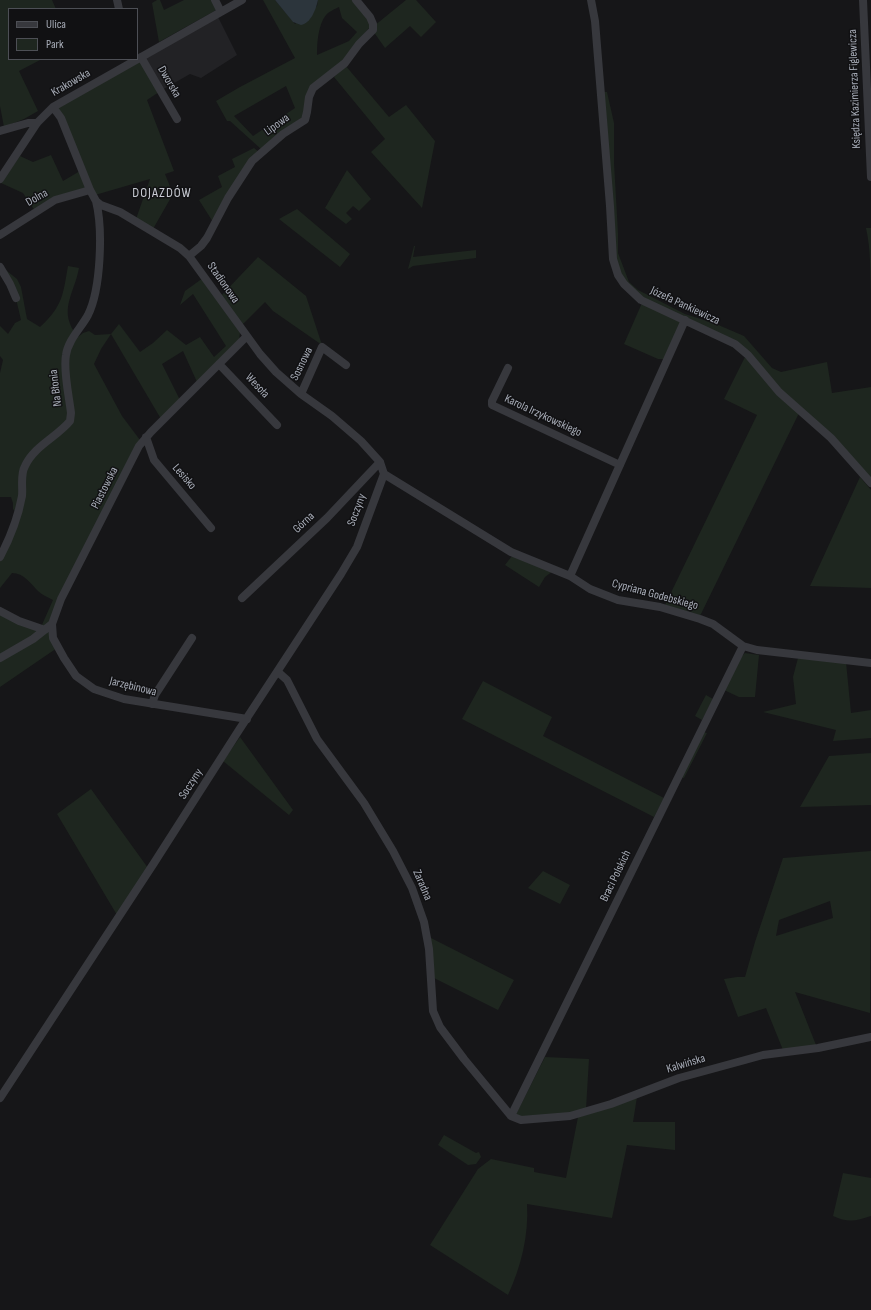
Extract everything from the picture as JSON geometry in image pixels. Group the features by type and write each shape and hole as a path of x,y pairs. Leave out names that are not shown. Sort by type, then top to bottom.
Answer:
{"street":[{"path":"215,0 221,12"},
{"name":"Krakowska","path":"138,57 242,0"},
{"name":"Lipowa","path":"189,256 201,246 207,238 228,198 256,156 283,134 305,120 309,97 313,88 345,63 359,44 373,30 373,24 370,17 356,0"},
{"name":"Józefa Pankiewicza","path":"592,0 595,21 613,258 618,275 624,284 641,300 736,344 748,355 779,392 831,438 871,483"},
{"name":"Księdza Kazimierza Figlewicza","path":"863,0 871,177"},
{"name":"Krakowska","path":"0,179 35,126 53,107 133,60"},
{"name":"Dworska","path":"136,60 177,119"},
{"path":"53,107 61,118 90,190 96,201"},
{"path":"0,131 22,125 35,126"},
{"name":"Dolna","path":"0,235 55,200 90,190"},
{"name":"Stadionowa","path":"96,201 101,205 120,212 180,248 189,256 260,354 276,372 301,394 332,416 361,441 380,462 384,474"},
{"name":"Na Błonia","path":"0,557 10,539 19,509 22,496 24,468 37,450 70,421 71,413 65,361 68,346 88,315 92,306 100,254 99,214 96,201"},
{"path":"0,267 16,298"},
{"path":"570,576 684,320"},
{"name":"Piastowska","path":"0,658 32,639 52,624 64,593 146,437 247,336"},
{"name":"Sosnowa","path":"301,394 322,347 346,365"},
{"name":"Wesoła","path":"219,364 277,425"},
{"name":"Karola Irzykowskiego","path":"508,368 492,401 492,405 620,465"},
{"name":"Lesisko","path":"146,437 154,460 211,528"},
{"name":"Górna","path":"242,598 327,518 380,462"},
{"name":"Cypriana Godebskiego","path":"384,474 511,552 570,576 590,589 618,600 660,607 713,624 743,646 757,650 871,663"},
{"name":"Soczyny","path":"0,1098 342,574 357,547 384,474"},
{"path":"0,611 19,621 45,630"},
{"name":"Jarzębinowa","path":"52,624 53,638 64,658 76,676 94,689 124,699 247,719"},
{"path":"152,704 155,695 192,638"},
{"name":"Braci Polskich","path":"511,1116 743,646"},
{"name":"Zaradna","path":"278,672 287,680 317,739 364,803 393,851 412,888 424,922 429,949 433,1011 440,1027 511,1116"},
{"name":"Kalwińska","path":"511,1116 521,1120 570,1116 611,1104 679,1078 763,1055 818,1048 871,1037"}],"shaded area":[{"path":"275,0 318,0 308,22 301,25 293,22"},
{"path":"218,17 237,55 201,78 190,74 162,90 142,58"}],"green space":[{"path":"0,0 52,0 56,8 8,8 8,60 40,60 19,71 38,111 24,119 4,127 0,106"},
{"path":"160,0 164,10 184,0 213,0 218,9 159,42 152,3"},
{"path":"263,0 275,0 295,24 317,6 318,0 354,0 372,24 343,62 317,82 305,115 261,149 230,121 227,121 216,101 295,58","holes":["339,7 342,18 357,32 349,41 317,55 318,34 323,19 328,13","286,86 295,108 253,136 234,116"]},
{"path":"406,0 416,0 436,22 421,37 410,26 385,48 373,31 374,26"},
{"path":"140,59 159,92 147,100 174,171 165,174 173,194 153,229 136,219 150,179 95,195 57,106"},
{"path":"345,65 389,117 406,105 435,141 422,208 371,152 385,139 334,77"},
{"path":"602,92 607,92 614,123 614,163 618,253 629,282 638,290 685,314 716,324 744,336 772,368 781,372 827,362 832,393 871,387 871,479 781,390 756,360 643,298 625,282 619,272 615,254"},
{"path":"254,148 259,152 213,222 199,200 222,187 218,176 235,167 232,159"},
{"path":"51,155 63,181 80,171 88,190 35,211 23,193 1,183 20,156 33,162"},
{"path":"347,170 371,199 359,211 353,206 346,213 352,219 346,224 325,208"},
{"path":"297,209 350,254 340,267 279,219"},
{"path":"866,228 871,228 871,295 870,253"},
{"path":"414,246 413,257 476,250 476,258 413,266 408,269"},
{"path":"258,257 306,296 322,345 273,311 265,302 241,326 219,298"},
{"path":"68,266 79,268 68,311 72,328 78,337 89,331 95,335 111,334 101,349 94,364 122,416 140,440 51,622 44,628 41,627 53,600 41,594 27,579 16,573 12,573 0,588 0,559 18,514 13,509 11,497 0,497 0,373 3,360 0,356 0,326 8,334 15,323 21,320 17,303 2,267 17,279 21,287 27,319 40,327 58,306 65,284"},
{"path":"203,278 240,332 239,342 197,382 183,351 162,364 180,400 161,419 111,334 119,324 140,352 153,343 167,330 186,345 200,337 214,357 226,346 193,294 180,305 185,291"},
{"path":"642,303 682,321 665,359 658,359 624,344"},
{"path":"746,355 799,413 700,616 665,605 757,415 724,399"},
{"path":"860,477 871,490 871,588 810,586"},
{"path":"512,556 553,571 545,577 539,587 505,565"},
{"path":"0,612 42,630 0,656"},
{"path":"51,626 57,648 0,687 0,660"},
{"path":"745,653 759,655 755,697 739,697 724,690 739,659"},
{"path":"798,658 846,662 851,713 871,710 871,738 833,741 836,730 763,712 796,704 793,677"},
{"path":"483,681 552,717 543,736 664,798 654,817 462,719"},
{"path":"706,695 713,699 702,720 695,716"},
{"path":"703,732 707,733 684,778 680,777"},
{"path":"240,737 293,810 289,815 223,761"},
{"path":"871,753 871,805 800,807 829,756"},
{"path":"91,789 148,868 117,915 57,814"},
{"path":"871,851 870,1013 795,992 816,1045 783,1050 766,1008 738,1017 724,979 745,977 783,858","holes":["830,901 833,918 776,936 779,920"]},
{"path":"543,871 570,885 560,904 528,888"},
{"path":"429,937 514,980 498,1010 434,978"},
{"path":"545,1057 589,1059 586,1109 571,1113 521,1119 516,1114"},
{"path":"637,1097 633,1122 675,1122 675,1150 627,1145 612,1218 527,1204 527,1227 523,1251 517,1273 508,1295 430,1245 478,1169 491,1159 534,1168 534,1172 566,1178 578,1117"},
{"path":"444,1135 476,1153 479,1152 481,1157 476,1164 468,1165 438,1145"},
{"path":"843,1173 871,1178 871,1216 861,1219 843,1220 833,1216"}],"district":[{"name":"DOJAZDÓW","path":"162,193"}]}
